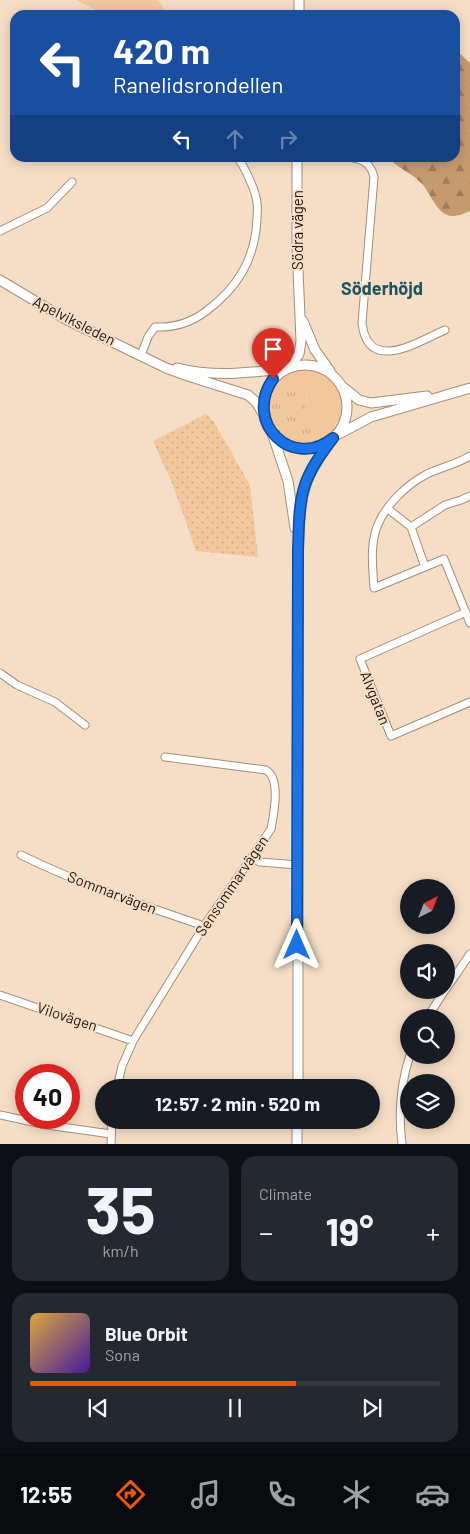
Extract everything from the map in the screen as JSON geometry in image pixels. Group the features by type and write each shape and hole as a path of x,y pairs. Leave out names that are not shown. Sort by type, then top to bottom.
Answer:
{"street":[{"path":"141,355 148,337 155,326 165,328 180,325 222,300 242,274 249,261 256,234 258,203 240,162"},
{"name":"Södra vägen","path":"288,368 300,348 297,162"},
{"path":"365,162 371,168 374,177 362,323 365,338 374,348 386,352 402,350 445,330"},
{"path":"0,231 47,208 72,182"},
{"name":"Apelviksleden","path":"0,280 67,320 177,373 248,395 256,402 264,415"},
{"name":"Södra vägen","path":"299,302 310,340 334,377"},
{"name":"Apelviksleden","path":"150,360 188,370 217,374 249,373 288,368"},
{"path":"298,550 288,481 264,415 263,403 268,386 273,379 288,368 301,365 314,366 326,370 354,397 371,403 457,391"},
{"path":"298,1079 298,550 300,510 304,488 313,466 342,428 347,411 345,394 341,385"},
{"path":"271,431 284,444 302,449 320,446 371,417 470,388"},
{"path":"470,456 459,463 442,468 419,479 397,498 383,515 376,530 373,547 374,588 444,560 470,623"},
{"path":"411,527 444,504 470,496"},
{"path":"388,509 411,527 425,567"},
{"name":"Alvgatan","path":"466,612 360,659 391,736 470,702"},
{"path":"0,673 17,685 55,702 85,725"},
{"name":"Sensommarvägen","path":"119,1079 122,1066 133,1041 204,926 272,829 275,787 270,773 257,768 165,756"},
{"name":"Sommarvägen","path":"21,855 56,872 115,896 204,926"},
{"path":"252,858 260,862 298,865"},
{"path":"455,976 470,954"},
{"name":"Vilovägen","path":"0,995 133,1041"},
{"path":"402,1144 399,1099 407,1064"},
{"path":"0,1115 47,1125 111,1134"},
{"path":"111,1129 111,1144"},
{"path":"297,1129 297,1144"}],"green space":[{"path":"76,0 158,0 165,10 96,10"},
{"path":"460,54 470,63 470,211 453,216 447,215 439,209 420,182 393,162 460,162"},
{"path":"308,369 324,374 332,381 341,396 343,404 342,413 340,420 334,425 321,428 311,424 306,413 306,390 302,385 293,381 287,381 274,386 289,373"},
{"path":"285,380 303,384 306,389 306,408 309,422 335,425 340,421 330,435 307,444 293,442 282,435 273,425 268,401 273,389"},
{"path":"206,414 214,422 250,485 258,557 196,551 172,483 153,441"}],"district":[{"name":"Söderhöjd","path":"382,289"}],"route":[{"path":"273,379 265,394 263,409 265,421 275,436 284,444 302,449 326,444 333,438 310,473 302,495 300,510 298,550 297,945"}]}
